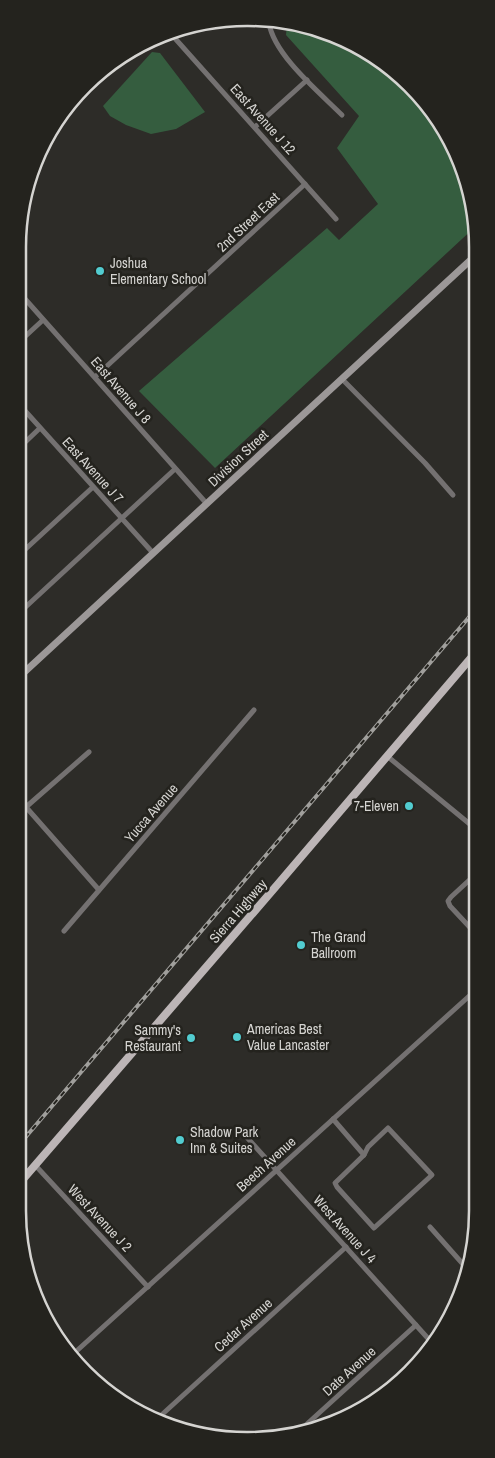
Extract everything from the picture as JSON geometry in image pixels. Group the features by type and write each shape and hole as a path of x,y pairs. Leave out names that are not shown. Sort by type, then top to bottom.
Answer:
{"main road":[{"name":"Division Street","path":"26,671 469,261"},
{"name":"Sierra Highway","path":"26,1176 469,660"}],"street":[{"path":"270,28 279,49 342,115"},
{"name":"East Avenue J 12","path":"175,38 336,219"},
{"path":"254,127 307,80"},
{"name":"2nd Street East","path":"95,377 306,184"},
{"name":"East Avenue J 8","path":"26,300 207,504"},
{"path":"26,336 44,320"},
{"path":"342,379 426,463 453,496"},
{"name":"East Avenue J 7","path":"26,412 153,553"},
{"path":"26,441 40,428"},
{"path":"26,607 176,469"},
{"path":"26,549 93,487"},
{"name":"Yucca Avenue","path":"64,931 254,710"},
{"path":"89,752 26,807 99,890"},
{"path":"387,756 469,823"},
{"path":"469,880 448,901 450,906 469,926"},
{"name":"Beech Avenue","path":"77,1351 469,996"},
{"path":"333,1120 364,1155"},
{"path":"388,1128 432,1175 374,1228 335,1183 364,1155 368,1147 388,1128"},
{"name":"West Avenue J 4","path":"244,1130 243,1133 428,1338"},
{"name":"West Avenue J 2","path":"35,1165 148,1287"},
{"path":"430,1228 462,1263"},
{"name":"Cedar Avenue","path":"162,1415 346,1247"},
{"name":"Date Avenue","path":"308,1423 416,1325"}],"green space":[{"path":"286,30 305,34 345,49 382,72 404,91 423,113 439,137 452,163 461,190 468,233 215,468 139,391 327,228 339,240 378,204 337,148 359,116 286,35"},
{"path":"152,52 160,53 205,112 176,129 151,134 126,125 110,116 103,106"}],"railway":[{"path":"26,1137 469,617"}],"place":[{"name":"Joshua Elementary School","path":"100,271"},
{"name":"7-Eleven","path":"409,806"},
{"name":"The Grand Ballroom","path":"301,945"},
{"name":"Americas Best Value Lancaster","path":"237,1037"},
{"name":"Sammy's Restaurant","path":"191,1038"},
{"name":"Shadow Park Inn & Suites","path":"180,1140"}]}
